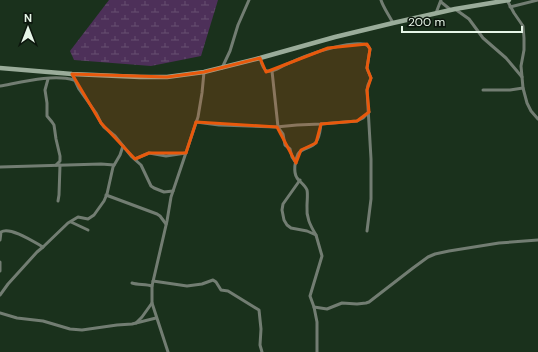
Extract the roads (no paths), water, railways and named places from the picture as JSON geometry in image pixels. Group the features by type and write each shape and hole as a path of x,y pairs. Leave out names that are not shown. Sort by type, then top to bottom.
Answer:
{"main road":[{"path":"0,68 72,74 140,77 160,77 204,72 393,23 508,0"}],"street":[{"path":"222,68 249,0"},
{"path":"381,0 393,23"},
{"path":"508,0 510,7 523,26 524,46 521,64 523,88 528,107 538,119"},
{"path":"510,7 538,0"},
{"path":"436,14 441,1 469,19 483,38 506,58 522,77"},
{"path":"260,58 265,70 268,72 328,48 341,45 367,44 369,46 370,49 367,68 371,78 367,90 371,186 367,231"},
{"path":"272,71 278,127 283,134 285,145 290,149 292,157 296,163"},
{"path":"168,352 152,303 152,286 169,205 196,122 201,100 204,72"},
{"path":"72,74 74,80 96,113 101,124 114,136 132,157 135,158 143,169 151,186 164,192 173,191"},
{"path":"0,86 31,80 65,78 74,80"},
{"path":"48,79 46,85 48,116 54,125 60,156 60,161 56,165"},
{"path":"484,90 510,90 523,88"},
{"path":"196,122 219,125 278,127 357,121 369,112"},
{"path":"317,352 317,322 310,292 322,256 316,235 309,222 307,191 305,186 296,177 295,166 298,154 301,150 316,143 319,136 320,124"},
{"path":"0,296 8,284 34,255 68,223 80,217 88,219 91,218 101,205 106,195 114,165 123,146"},
{"path":"135,158 149,153 166,156 186,153"},
{"path":"0,167 101,164 114,165"},
{"path":"58,201 60,195 60,165"},
{"path":"300,180 283,204 282,210 284,220 291,228 307,231 316,235"},
{"path":"106,195 156,214 160,216 166,224"},
{"path":"71,222 88,230"},
{"path":"0,240 0,232 5,230 28,238 44,247"},
{"path":"314,307 326,310 342,303 357,304 369,302 428,257 441,253 499,243 538,240"},
{"path":"0,262 0,271"},
{"path":"153,281 187,286 202,284 213,280 221,290 228,291 258,309 260,312 260,345 262,352"},
{"path":"132,283 137,285 152,286"},
{"path":"136,323 152,303"},
{"path":"0,313 17,318 43,321 77,330 136,323 156,318"}]}
